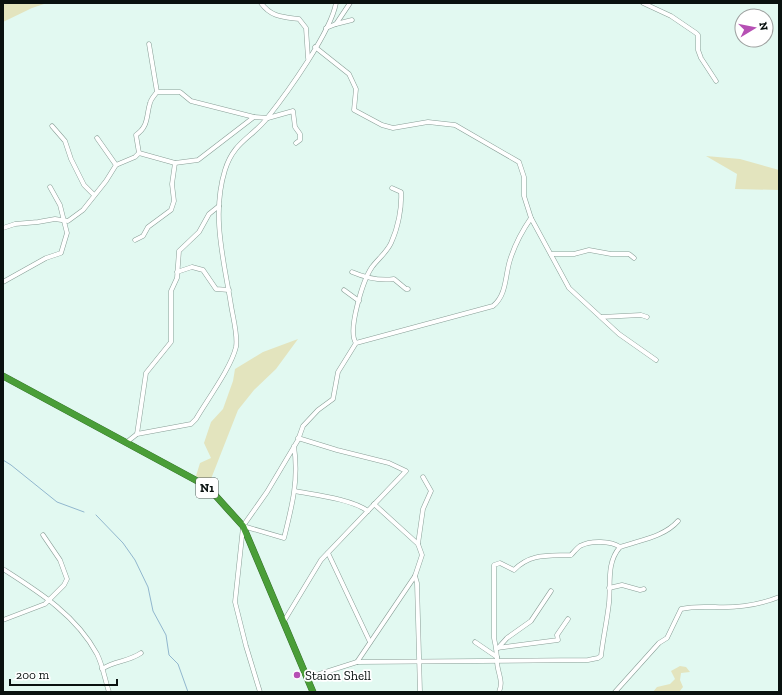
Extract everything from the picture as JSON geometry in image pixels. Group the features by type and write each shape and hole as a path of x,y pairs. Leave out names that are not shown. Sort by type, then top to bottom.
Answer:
{"highway":[{"name":"N1","path":"3,376 201,483 215,495 243,526 313,692"}],"street":[{"path":"261,3 267,12 299,19 306,28 308,58"},
{"path":"127,442 137,434 190,424 196,419 232,358 236,346 229,290 220,244 220,190 225,169 233,152 241,141 268,118 315,47 326,28 336,3"},
{"path":"336,24 350,3"},
{"path":"643,3 671,16 698,35 698,50 701,58 710,68 716,81"},
{"path":"326,28 352,20"},
{"path":"139,153 136,135 143,130 148,120 150,102 157,92 149,44"},
{"path":"315,47 349,74 356,89 354,110 382,125 393,128 428,122 455,125 519,162 524,177 524,196 531,218 569,288 619,334 656,360"},
{"path":"157,92 180,92 191,101 254,117 268,118 293,111 295,127 300,134 300,140 296,143"},
{"path":"3,228 15,224 55,219 68,221 83,210 116,165 139,153 175,163 198,160 254,117"},
{"path":"52,126 65,141 71,159 84,185 94,195"},
{"path":"97,138 116,165"},
{"path":"136,240 143,236 148,228 171,210 174,201 172,184 175,163"},
{"path":"3,282 46,258 61,253 67,233 60,205 50,187"},
{"path":"356,344 353,331 359,301 366,278 372,267 391,244 402,205 401,192 392,188"},
{"path":"137,434 146,373 171,342 172,291 177,278 179,251 199,232 209,214 219,206"},
{"path":"260,692 234,602 243,526 267,492 294,446 303,426 318,410 333,399 338,372 356,344 493,306 498,302 504,289 510,260 519,236 531,218"},
{"path":"551,254 574,254 589,250 611,254 629,254 634,258"},
{"path":"177,272 192,267 203,270 216,289 229,290"},
{"path":"352,272 366,278 384,280 394,279 408,289"},
{"path":"344,290 359,301"},
{"path":"600,317 641,315 647,317"},
{"path":"284,621 321,560 406,471 389,462 336,450 298,438"},
{"path":"243,526 284,538 295,491 297,466 294,446"},
{"path":"418,544 423,509 431,491 424,477"},
{"path":"295,491 333,499 363,508 368,511"},
{"path":"357,662 415,576 422,555 418,544 374,504"},
{"path":"307,678 357,662 420,663 497,659 588,660 598,658 601,656 612,561 620,547 659,535 672,528 678,521"},
{"path":"3,620 46,604 64,585 67,579 60,560 43,535"},
{"path":"498,692 501,686 494,632 494,565 500,563 514,570 523,562 536,557 571,555 581,546 591,543 614,543 620,547"},
{"path":"328,553 370,642"},
{"path":"3,569 50,599 64,612 97,655 109,692"},
{"path":"415,576 420,663 420,692"},
{"path":"609,588 622,585 640,590 644,589"},
{"path":"497,648 531,621 551,591"},
{"path":"615,692 656,647 667,638 682,608 694,606 716,607 757,605 779,597"},
{"path":"497,648 558,640 558,634 568,619"},
{"path":"475,642 497,659"},
{"path":"102,669 112,662 133,658 141,653"}],"green space":[{"path":"3,3 47,3 32,8 3,22"},
{"path":"706,156 740,159 779,170 779,190 735,189 737,174"},
{"path":"298,339 276,369 254,390 238,410 209,484 196,476 200,463 211,458 204,443 211,422 223,409 233,381 235,369 263,352"},
{"path":"680,666 686,667 690,672 681,673 680,680 683,687 679,692 653,692 657,687 670,684 675,679 671,671"}],"waterway":[{"path":"3,460 57,502 84,512"},
{"path":"96,515 123,543 135,560 148,587 153,611 166,635 169,655 178,664 188,692"}],"place":[{"name":"Staion Shell","path":"297,675"}]}
